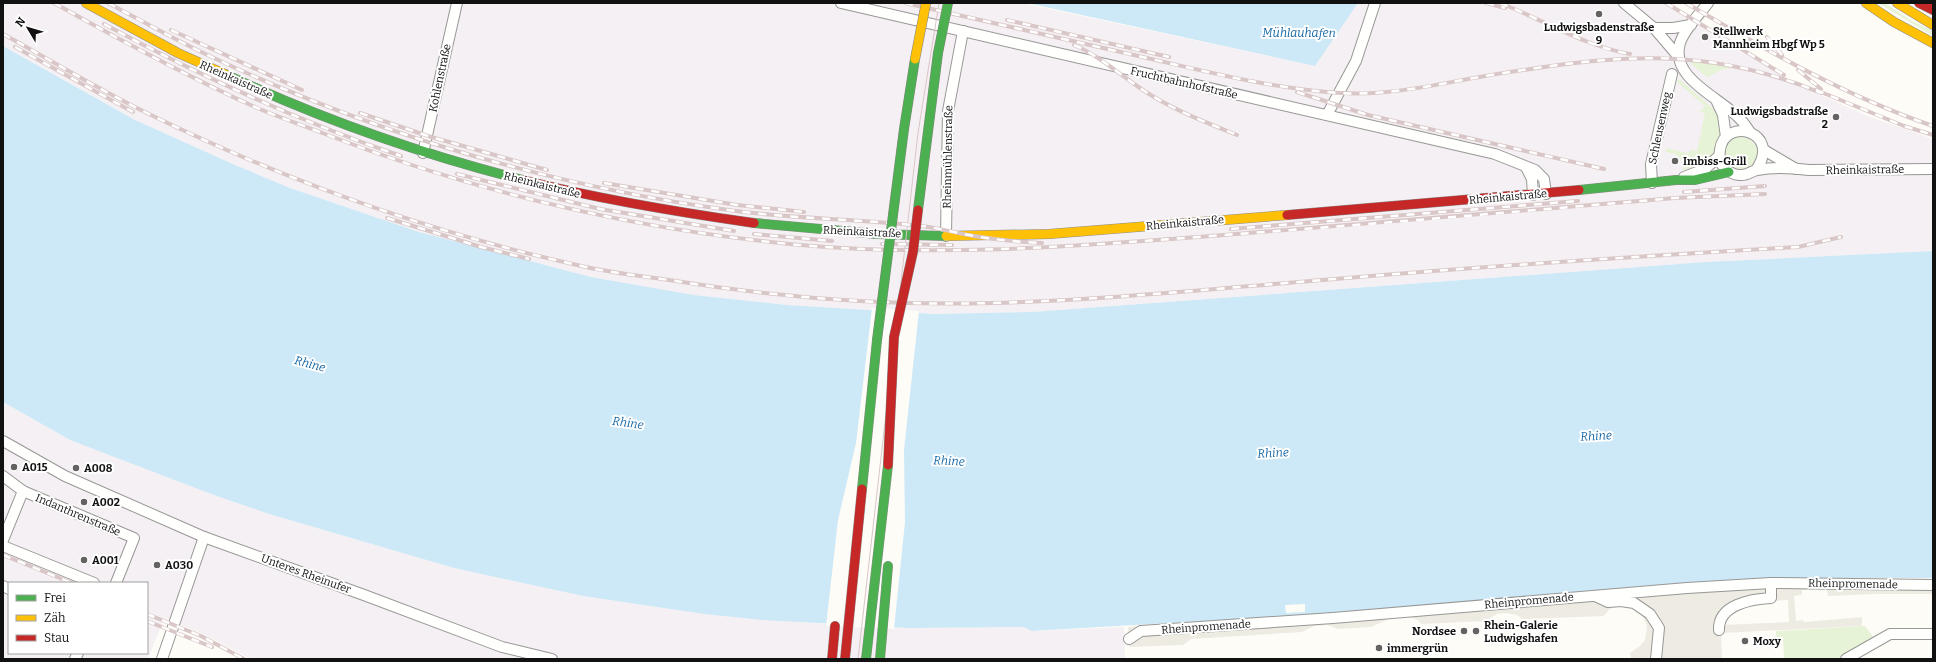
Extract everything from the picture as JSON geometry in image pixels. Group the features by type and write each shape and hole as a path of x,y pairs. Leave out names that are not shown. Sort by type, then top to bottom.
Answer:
{"main road":[{"name":"Rheinkaistraße","path":"86,3 127,27 228,77 314,114 423,153 552,189 687,215 791,228 880,234 946,236 1049,234 1546,194 1676,180 1695,180 1729,172"},
{"path":"845,659 865,471 872,380 910,82 926,3"},
{"path":"866,659 888,465 894,337 913,252 938,53 948,3"},
{"path":"1866,3 1894,22 1933,43"},
{"path":"1897,3 1933,25"},
{"path":"1919,3 1933,10"},
{"path":"1921,48 1933,48"},
{"path":"850,517 855,492 865,471"},
{"path":"883,510 890,518 890,531"},
{"path":"880,659 889,558"},
{"path":"832,659 836,620"}],"street":[{"name":"Kohlenstraße","path":"423,153 457,3"},
{"name":"Fruchtbahnhofstraße","path":"841,3 1495,154 1535,170 1544,179 1546,194"},
{"path":"1327,115 1356,62 1375,3"},
{"path":"1624,3 1654,28 1678,56 1683,71 1741,120 1761,143 1764,150 1762,161 1756,170 1748,175 1738,176 1729,172 1722,165 1719,156 1720,146 1726,137 1733,132 1750,132"},
{"path":"1678,56 1682,38 1708,3"},
{"path":"1654,28 1673,28 1691,25"},
{"name":"Rheinmühlenstraße","path":"946,236 948,111 963,31"},
{"name":"Schleusenweg","path":"1652,183 1651,164 1672,74"},
{"path":"1716,100 1723,115 1726,137"},
{"name":"Rheinkaistraße","path":"1764,150 1796,169"},
{"name":"Rheinkaistraße","path":"1676,180 1705,169 1719,156"},
{"path":"1526,167 1532,179 1533,195"},
{"name":"Rheinkaistraße","path":"1756,170 1933,169"},
{"name":"Unteres Rheinufer","path":"3,441 65,476 204,537 364,594 502,647 552,659"},
{"name":"Indanthrenstraße","path":"3,476 23,491 134,538 116,582"},
{"path":"3,540 23,491"},
{"path":"162,659 204,537"},
{"path":"3,546 92,582"},
{"path":"1719,630 1719,625 1723,618 1734,606 1752,600 1771,598 1771,583"},
{"name":"Rheinpromenade","path":"1129,639 1141,631 1332,618 1771,583 1933,585"},
{"path":"1594,596 1608,602 1621,601 1634,603 1650,614 1659,628 1656,659"},
{"path":"1846,659 1890,634 1933,634"}],"shaded area":[{"path":"3,3 1022,3 1315,66 1358,3 1662,3 1742,53 1803,87 1870,117 1933,139 1933,251 1706,262 1032,312 934,314 787,305 694,295 591,277 419,232 290,188 235,165 133,119 3,46"},
{"path":"3,402 70,440 211,494 269,514 454,568 583,596 704,614 824,624 909,628 1023,627 1032,631 1124,627 1125,659 251,659 201,633 164,618 148,659 3,659"},
{"path":"1864,577 1864,579 1933,580 1933,594 1828,596 1827,589 1802,590 1802,595 1794,596 1796,621 1803,620 1804,622 1862,617 1862,626 1721,633 1722,659 1631,659 1630,653 1640,646 1645,640 1647,626 1641,613 1631,606 1620,605 1610,609 1603,616 1523,619 1517,615 1505,613 1497,614 1485,621 1421,624 1418,620 1406,616 1391,618 1371,627 1338,629 1328,625 1314,626 1302,632 1191,639 1183,645 1129,647 1128,627 1341,613 1699,582 1770,578","holes":["1788,600 1789,622 1722,625 1731,612 1754,602"]}],"green space":[{"path":"1878,3 1885,3 1912,21 1933,31 1933,36"},
{"path":"1692,61 1730,66 1731,68 1721,70 1707,77 1691,64"},
{"path":"1679,79 1716,111 1720,117 1721,134 1714,154 1706,164 1683,170 1682,160 1675,154 1666,152 1666,148 1688,153 1691,150 1697,151 1705,113 1699,112 1705,106 1677,82"},
{"path":"1738,137 1744,137 1754,144 1757,153 1756,159 1750,166 1744,169 1738,169 1728,162 1725,156 1725,150 1732,140"},
{"path":"1865,626 1874,638 1838,659 1784,659 1783,637 1776,637 1776,631"}],"water":[{"name":"Mühlauhafen","path":"1027,3 1358,3 1315,66"},
{"name":"Rhine","path":"3,46 133,119 235,165 290,188 419,232 591,277 694,295 787,305 934,314 1032,312 1706,262 1933,251 1933,578 1770,578 1699,582 1341,613 1032,631 1023,627 909,628 763,620 704,614 583,596 454,568 269,514 211,494 70,440 3,402"}],"pier":[{"path":"872,308 919,311 904,450 905,522 894,629 826,626 838,520 856,443"},
{"path":"1305,604 1305,612 1286,613 1285,605"}],"tram line":[{"path":"858,659 918,133 939,3"}],"railway":[{"path":"54,3 153,57 255,107 381,155 495,190 553,205 670,228 789,244 898,250 1006,249 1170,239 1506,213 1675,198 1765,194"},
{"path":"108,3 175,39 278,87 406,135 470,155 536,173 669,201 736,211 782,216 921,226 991,239 1042,243"},
{"path":"905,3 1220,75 1316,91 1378,93 1432,86 1485,76 1573,63 1614,59 1654,58 1695,60 1735,66 1777,77 1821,93"},
{"path":"1486,3 1505,8"},
{"path":"1500,3 1580,39 1630,54"},
{"path":"1666,3 1784,75"},
{"path":"1686,3 1806,71 1869,101 1933,126"},
{"path":"1007,20 1169,57"},
{"path":"104,24 176,62 287,113 401,156"},
{"path":"171,30 302,90"},
{"path":"3,34 112,95 201,139 309,184 363,204 474,239 586,267 709,286 789,296 870,302 951,304 1078,299 1393,274 1798,247 1841,237"},
{"path":"1767,37 1782,55"},
{"path":"1074,45 1110,66 1154,97 1188,115 1237,135"},
{"path":"15,47 133,112"},
{"path":"1798,70 1821,89"},
{"path":"1816,90 1904,126 1933,135"},
{"path":"1297,92 1368,115 1604,169"},
{"path":"360,113 428,136 547,170"},
{"path":"457,174 600,209 734,231"},
{"path":"604,183 737,205 804,212"},
{"path":"1684,192 1765,186"},
{"path":"1231,229 1578,201"},
{"path":"387,218 481,247 529,259"},
{"path":"754,234 832,241"},
{"path":"882,244 952,245"},
{"path":"3,555 70,582"},
{"path":"148,614 201,636 244,659"},
{"path":"148,621 212,647"}],"traffic: fast":[{"path":"918,210 938,53 948,3"},
{"path":"877,340 904,129 915,59"},
{"path":"225,74 298,106 372,134 447,159 523,180"},
{"path":"1579,190 1676,180 1695,180 1729,172"},
{"path":"754,223 877,234 946,236"},
{"path":"862,489 877,340"},
{"path":"866,659 888,465"},
{"path":"880,659 888,566"}],"traffic: slow":[{"path":"86,3 178,53 225,74"},
{"path":"915,59 926,3"},
{"path":"1866,3 1894,22 1933,43"},
{"path":"1897,3 1933,25"},
{"path":"946,236 1049,234 1287,215"}],"traffic: jam":[{"path":"1919,3 1933,10"},
{"path":"523,180 638,204 754,223"},
{"path":"1287,215 1579,190"},
{"path":"888,465 894,337 913,252 918,210"},
{"path":"845,659 862,489"},
{"path":"832,659 835,626"}],"place":[{"name":"Ludwigsbadenstraße 9","path":"1599,14"},
{"name":"Stellwerk Mannheim Hbgf Wp 5","path":"1705,37"},
{"name":"Ludwigsbadstraße 2","path":"1836,117"},
{"name":"Imbiss-Grill","path":"1675,161"},
{"name":"A015","path":"14,467"},
{"name":"A008","path":"76,468"},
{"name":"A002","path":"84,502"},
{"name":"A001","path":"84,560"},
{"name":"A030","path":"157,565"},
{"name":"Nordsee","path":"1464,631"},
{"name":"Rhein-Galerie Ludwigshafen","path":"1476,631"},
{"name":"Moxy","path":"1745,641"},
{"name":"immergrün","path":"1379,648"}]}
